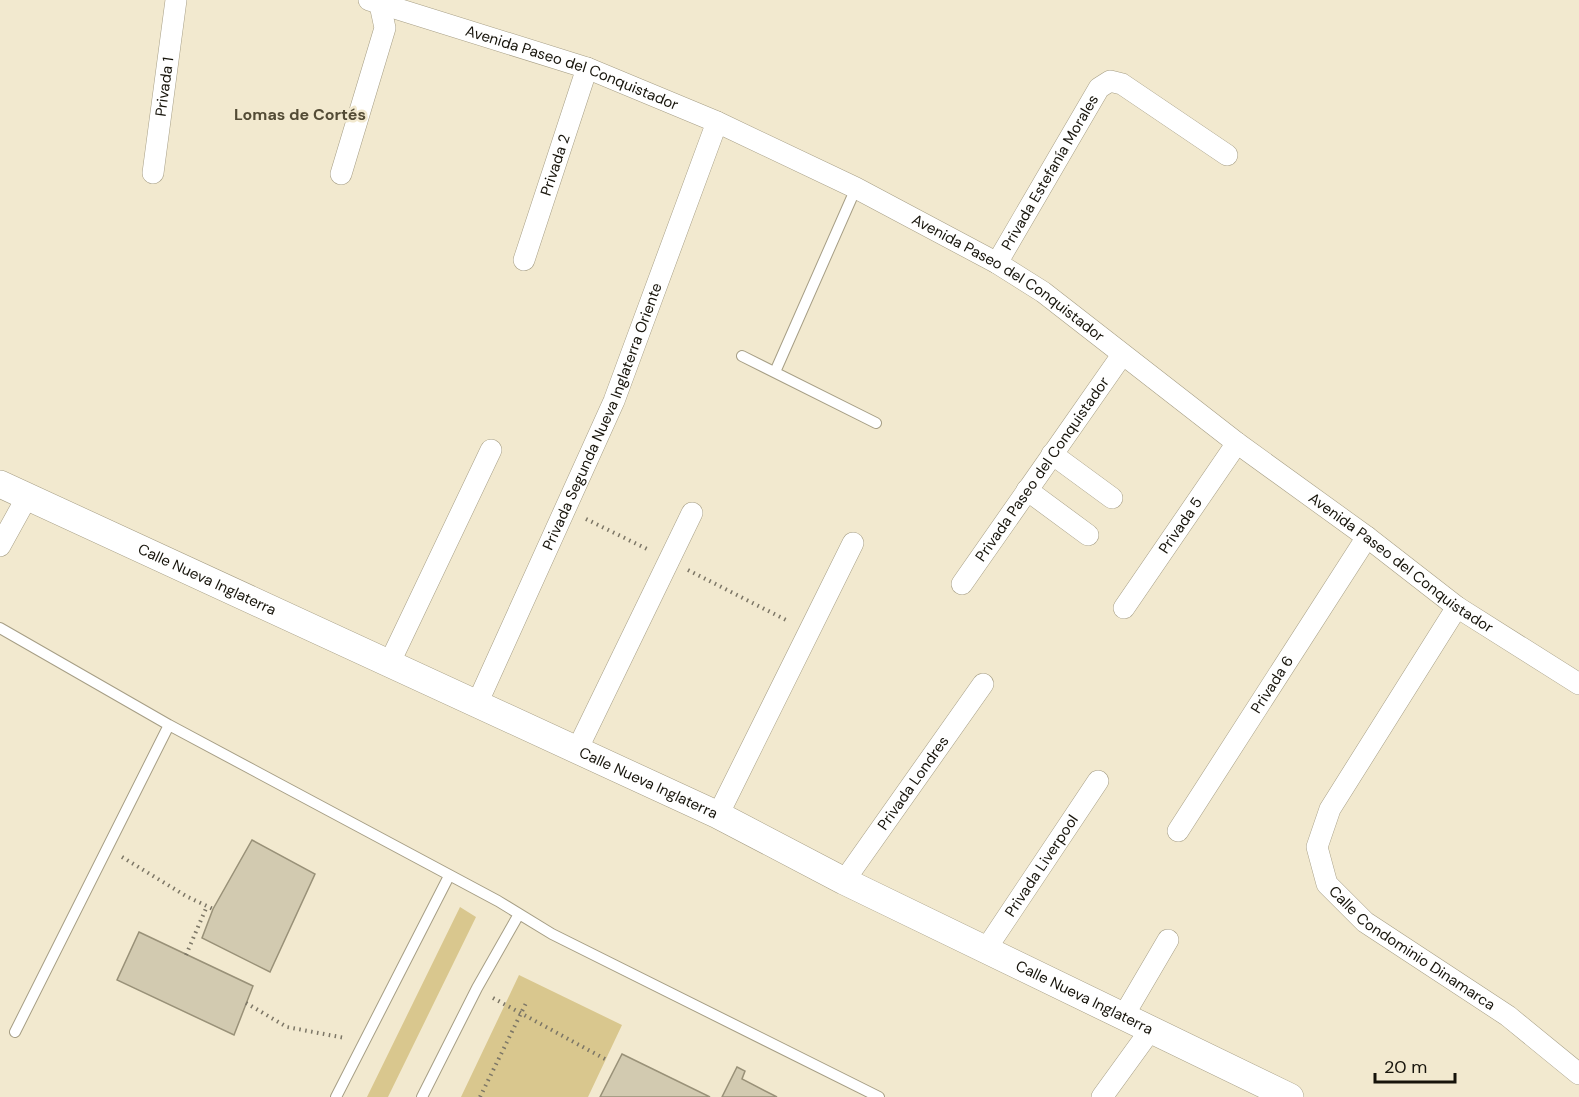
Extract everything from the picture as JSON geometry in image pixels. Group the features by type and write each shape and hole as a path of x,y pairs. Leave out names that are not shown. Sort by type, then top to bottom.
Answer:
{"street":[{"name":"Privada 1","path":"153,173 176,0"},
{"name":"Avenida Paseo del Conquistador","path":"376,1 587,68 717,122 856,188 997,263 1043,292 1237,443 1367,537 1457,607 1579,684"},
{"path":"341,174 385,28 376,1"},
{"name":"Privada 2","path":"524,260 587,68"},
{"name":"Privada Estefanía Morales","path":"997,263 1099,88 1110,81 1122,84 1227,155"},
{"name":"Privada Segunda Nueva Inglaterra Oriente","path":"476,706 614,401 717,122"},
{"name":"Privada Paseo del Conquistador","path":"962,584 1122,355"},
{"name":"Privada 5","path":"1124,608 1237,443"},
{"path":"389,664 491,450"},
{"path":"1052,454 1112,498"},
{"name":"Calle Nueva Inglaterra","path":"0,484 476,706 718,815 844,881 1152,1028 1290,1097"},
{"path":"1027,490 1088,535"},
{"path":"0,546 27,497"},
{"path":"577,750 692,513"},
{"name":"Privada 6","path":"1178,831 1367,537"},
{"path":"718,815 853,543"},
{"name":"Calle Condominio Dinamarca","path":"1457,607 1330,809 1317,846 1327,884 1365,922 1508,1016 1579,1074"},
{"name":"Privada Londres","path":"844,881 983,684"},
{"name":"Privada Liverpool","path":"986,949 1098,781"},
{"path":"1124,1015 1168,940"},
{"path":"1102,1097 1152,1028"}],"lane":[{"path":"775,372 856,188"},
{"path":"742,356 876,423"},
{"path":"0,628 169,725 552,934 879,1097"},
{"path":"15,1032 169,725"},
{"path":"336,1097 449,876"},
{"path":"422,1097 477,988 519,914"}],"path":[{"path":"108,848 213,909"},
{"path":"186,955 207,906"},
{"path":"477,988 520,1014 605,1059"},
{"path":"480,1097 526,1001"},
{"path":"246,1003 287,1027 302,1032 329,1033 362,1044"}],"shaded area":[{"path":"460,907 476,917 388,1097 367,1097"},
{"path":"519,975 622,1025 588,1097 461,1097"}],"building":[{"path":"252,840 315,874 270,972 202,938 213,909"},
{"path":"139,932 253,986 234,1035 117,980"},
{"path":"622,1054 710,1097 600,1097"},
{"path":"737,1067 745,1071 742,1079 777,1097 722,1097"}],"district":[{"name":"Lomas de Cortés","path":"300,114"}]}
